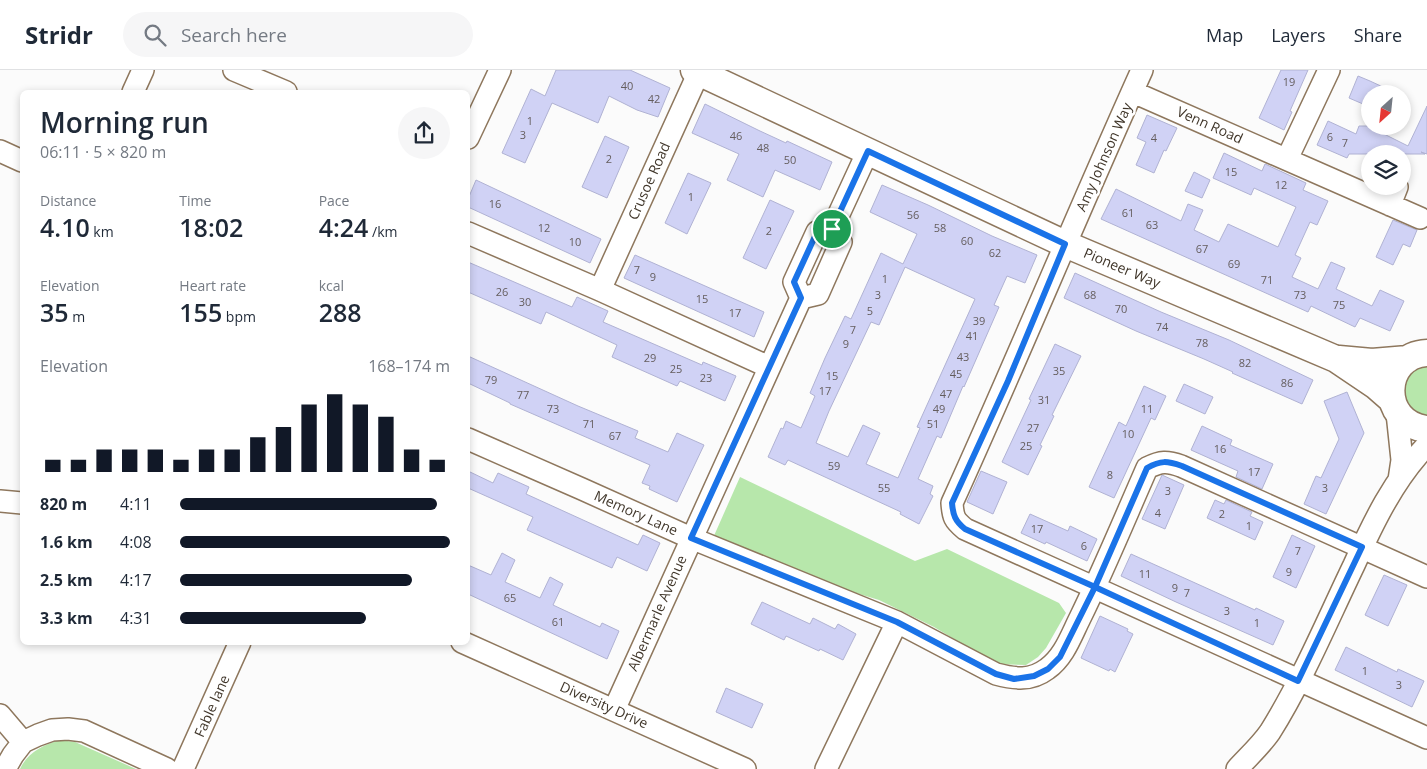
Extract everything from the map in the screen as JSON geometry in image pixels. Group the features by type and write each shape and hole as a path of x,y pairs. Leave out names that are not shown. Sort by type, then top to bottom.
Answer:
{"street":[{"path":"134,90 143,70"},
{"path":"234,70 281,90"},
{"path":"470,134 500,70"},
{"name":"Amy Johnson Way","path":"1065,244 1142,70"},
{"path":"1288,159 1329,70"},
{"name":"Pioneer Way","path":"696,71 1065,244 1336,359 1376,386 1406,422 1418,428 1427,429"},
{"name":"Crusoe Road","path":"600,290 696,71"},
{"name":"Venn Road","path":"1132,92 1288,159 1394,196 1420,218"},
{"path":"0,151 20,160"},
{"name":"Albermarle Avenue","path":"614,710 801,298 794,282 817,232 832,229 868,151"},
{"path":"470,234 769,366"},
{"path":"1065,244 1008,381 952,503 954,518 965,529 1427,738"},
{"path":"1399,480 1402,460 1391,387 1394,374 1402,363 1419,353"},
{"name":"Pioneer Way","path":"1336,359 1372,362 1419,353"},
{"name":"Memory Lane","path":"470,440 691,538 897,622 996,674 1014,679 1034,676 1048,669 1060,657 1095,587 1147,468 1156,463 1169,462 1182,466 1427,577"},
{"path":"1237,769 1269,733 1298,681 1389,495 1427,445"},
{"path":"0,500 20,504"},
{"path":"826,769 897,622"},
{"name":"Fable lane","path":"183,769 239,645"},
{"name":"Diversity Drive","path":"469,645 745,769"},
{"path":"0,715 23,742"},
{"path":"5,769 23,742 52,730 68,729 84,731 167,769"}],"green space":[{"path":"1427,360 1427,418 1417,415 1405,402 1402,384 1405,375"},
{"path":"740,477 915,561 947,549 1059,603 1066,613 1046,648 1038,657 1026,665 996,664 934,627 879,600 823,583 713,538"},
{"path":"60,740 75,742 136,769 20,769 27,758 37,750"}],"building":[{"path":"556,70 630,70 670,88 658,117 637,110 609,96 598,123 552,103 525,163 502,153 531,89 545,96"},
{"path":"1281,70 1308,70 1284,130 1259,118"},
{"path":"1358,76 1378,85 1361,85 1361,103 1349,98"},
{"path":"705,104 786,143 787,141 832,162 820,190 775,170 763,197 727,180 739,154 692,133"},
{"path":"1427,106 1427,154 1421,152 1425,154 1411,154 1411,145 1408,145"},
{"path":"1147,115 1177,128 1166,151 1164,150 1154,173 1136,165 1146,142 1137,138"},
{"path":"1328,121 1356,134 1359,126 1361,126 1361,135 1386,135 1406,145 1361,145 1361,154 1349,154 1347,158 1317,145"},
{"path":"605,136 629,147 607,198 582,187"},
{"path":"1224,153 1262,171 1265,164 1306,183 1303,190 1328,201 1317,225 1310,222 1295,255 1301,258 1292,277 1318,289 1331,262 1345,268 1336,289 1372,306 1380,290 1404,301 1390,331 1360,318 1355,327 1311,306 1308,312 1101,219 1116,189 1181,221 1188,204 1203,210 1194,230 1219,242 1228,224 1278,247 1296,207 1254,188 1251,195 1213,178"},
{"path":"1194,172 1210,180 1202,198 1185,191"},
{"path":"688,173 711,183 687,234 665,223"},
{"path":"476,180 601,239 590,263 470,208 470,194"},
{"path":"882,185 1037,255 1025,283 1007,276 994,305 999,307 941,438 937,436 918,479 933,486 930,494 933,496 919,524 900,514 901,512 788,460 785,465 768,457 786,421 801,428 815,396 810,393 825,358 845,316 851,319 881,253 903,264 917,234 870,212","holes":["905,267 975,299 917,427 920,428 898,478 866,464 880,433 863,425 848,457 816,443 871,322 879,325"]},
{"path":"770,200 794,211 766,269 743,258"},
{"path":"1393,220 1417,230 1410,247 1403,244 1393,265 1376,257"},
{"path":"635,255 764,312 754,337 624,278"},
{"path":"470,263 572,307 577,297 608,311 603,322 702,365 703,362 736,376 725,401 680,381 677,386 612,357 617,345 546,312 541,324 470,293"},
{"path":"1075,273 1229,340 1313,380 1302,404 1064,298"},
{"path":"1055,344 1081,356 1052,415 1054,416 1040,445 1042,446 1028,475 1002,462"},
{"path":"470,357 638,431 635,438 668,452 677,433 704,445 677,502 649,489 650,486 642,483 650,465 470,384"},
{"path":"1184,384 1213,397 1205,414 1176,401"},
{"path":"1144,386 1166,396 1155,420 1151,418 1114,498 1089,487 1119,422 1126,426"},
{"path":"1347,392 1364,433 1326,514 1304,504 1316,476 1321,478 1339,439 1324,401"},
{"path":"1202,426 1232,440 1230,445 1273,464 1262,489 1236,477 1238,471 1191,450"},
{"path":"981,471 1007,482 993,514 967,502"},
{"path":"470,472 493,483 498,473 529,487 526,494 638,545 643,535 660,543 647,571 617,557 612,568 527,530 533,517 470,489"},
{"path":"1162,475 1184,485 1165,529 1142,519"},
{"path":"1215,500 1224,504 1226,500 1252,512 1250,516 1263,522 1255,540 1207,518"},
{"path":"1030,514 1068,531 1070,526 1097,539 1087,561 1021,533"},
{"path":"1292,535 1315,546 1296,588 1273,577"},
{"path":"502,553 515,560 505,582 540,598 550,577 563,584 553,605 600,627 602,623 619,631 607,659 470,595 470,566 491,575"},
{"path":"1131,554 1255,610 1256,608 1284,621 1273,645 1121,576"},
{"path":"1384,575 1407,585 1388,626 1365,615"},
{"path":"762,602 810,624 813,618 835,629 838,624 856,634 843,660 786,636 784,640 751,624"},
{"path":"1100,616 1128,629 1127,631 1133,634 1115,672 1081,658"},
{"path":"1346,647 1397,672 1398,669 1424,681 1412,707 1335,670"},
{"path":"726,688 763,704 752,728 716,712"}],"route":[{"path":"832,229 817,232 794,282 801,298 691,538 897,622 996,674 1014,679 1034,676 1048,669 1060,657 1095,587 1298,681 1362,547 1182,466 1169,462 1156,463 1147,468 1095,587 965,529 954,518 952,503 1008,381 1065,244 868,151 832,229"}]}
